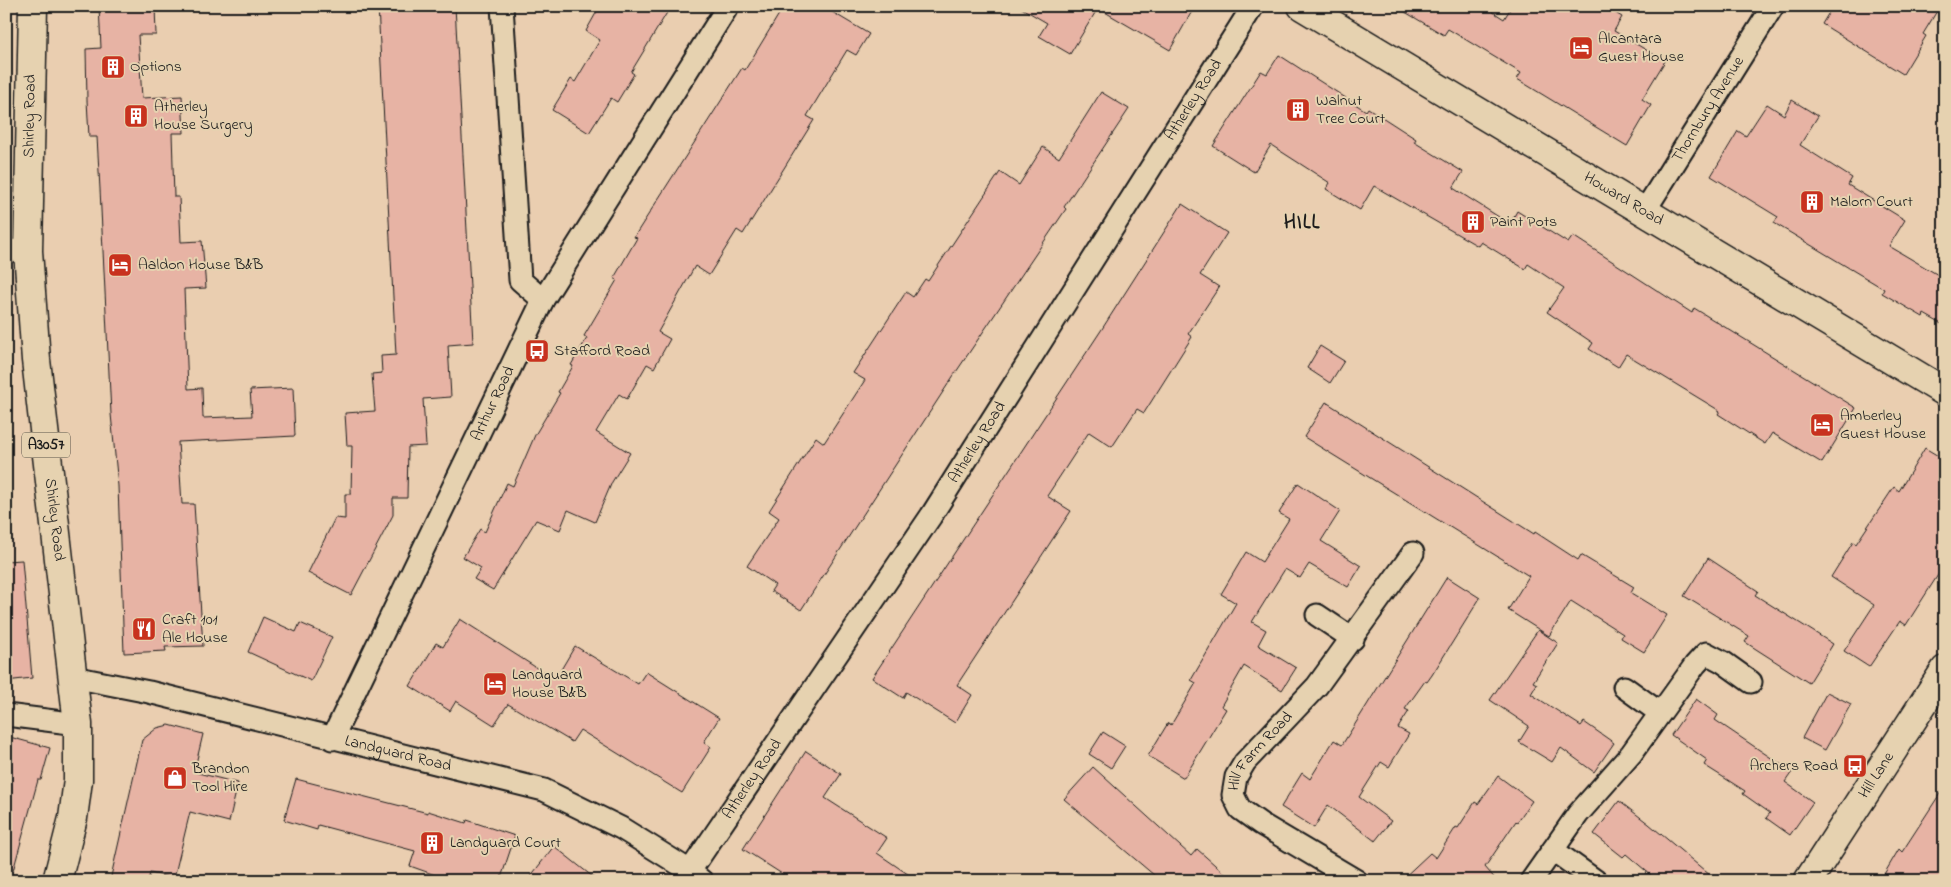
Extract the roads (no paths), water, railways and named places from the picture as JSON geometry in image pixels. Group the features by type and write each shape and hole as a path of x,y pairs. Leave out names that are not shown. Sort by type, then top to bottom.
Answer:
{"street":[{"name":"Shirley Road","path":"33,6 17,251 36,360 78,724 78,780 73,818 57,881"},
{"path":"502,6 520,280 543,300"},
{"name":"Arthur Road","path":"332,739 543,300 728,6"},
{"name":"Atherley Road","path":"696,876 931,516 1253,6"},
{"name":"Howard Road","path":"1302,6 1945,392"},
{"name":"Thornbury Avenue","path":"1644,212 1773,6"},
{"name":"Hill Farm Road","path":"1357,881 1261,824 1240,809 1233,795 1236,777 1245,762 1317,686 1353,639 1413,553"},
{"path":"1317,614 1353,639"},
{"path":"1531,881 1578,814 1631,754 1706,653 1723,662 1751,682"},
{"name":"Hill Lane","path":"1808,881 1945,670"},
{"name":"Landguard Road","path":"73,677 150,692 332,739 544,790 620,828 696,876"},
{"path":"1624,687 1660,713"},
{"path":"6,716 78,724"},
{"path":"1553,850 1596,881"}],"place":[{"name":"Alcantara Guest House","path":"1581,48"},
{"name":"Options","path":"113,67"},
{"name":"Walnut Tree Court","path":"1298,110"},
{"name":"Atherley House Surgery","path":"136,116"},
{"name":"Malorn Court","path":"1812,202"},
{"name":"Paint Pots","path":"1473,222"},
{"name":"Aaldon House B&B","path":"120,265"},
{"name":"Stafford Road","path":"537,351"},
{"name":"Amberley Guest House","path":"1822,425"},
{"name":"Craft 101 Ale House","path":"144,629"},
{"name":"Landguard House B&B","path":"495,684"},
{"name":"Archers Road","path":"1855,766"},
{"name":"Brandon Tool Hire","path":"175,778"},
{"name":"Landguard Court","path":"432,843"}],"district":[{"name":"HILL","path":"1302,223"}]}
